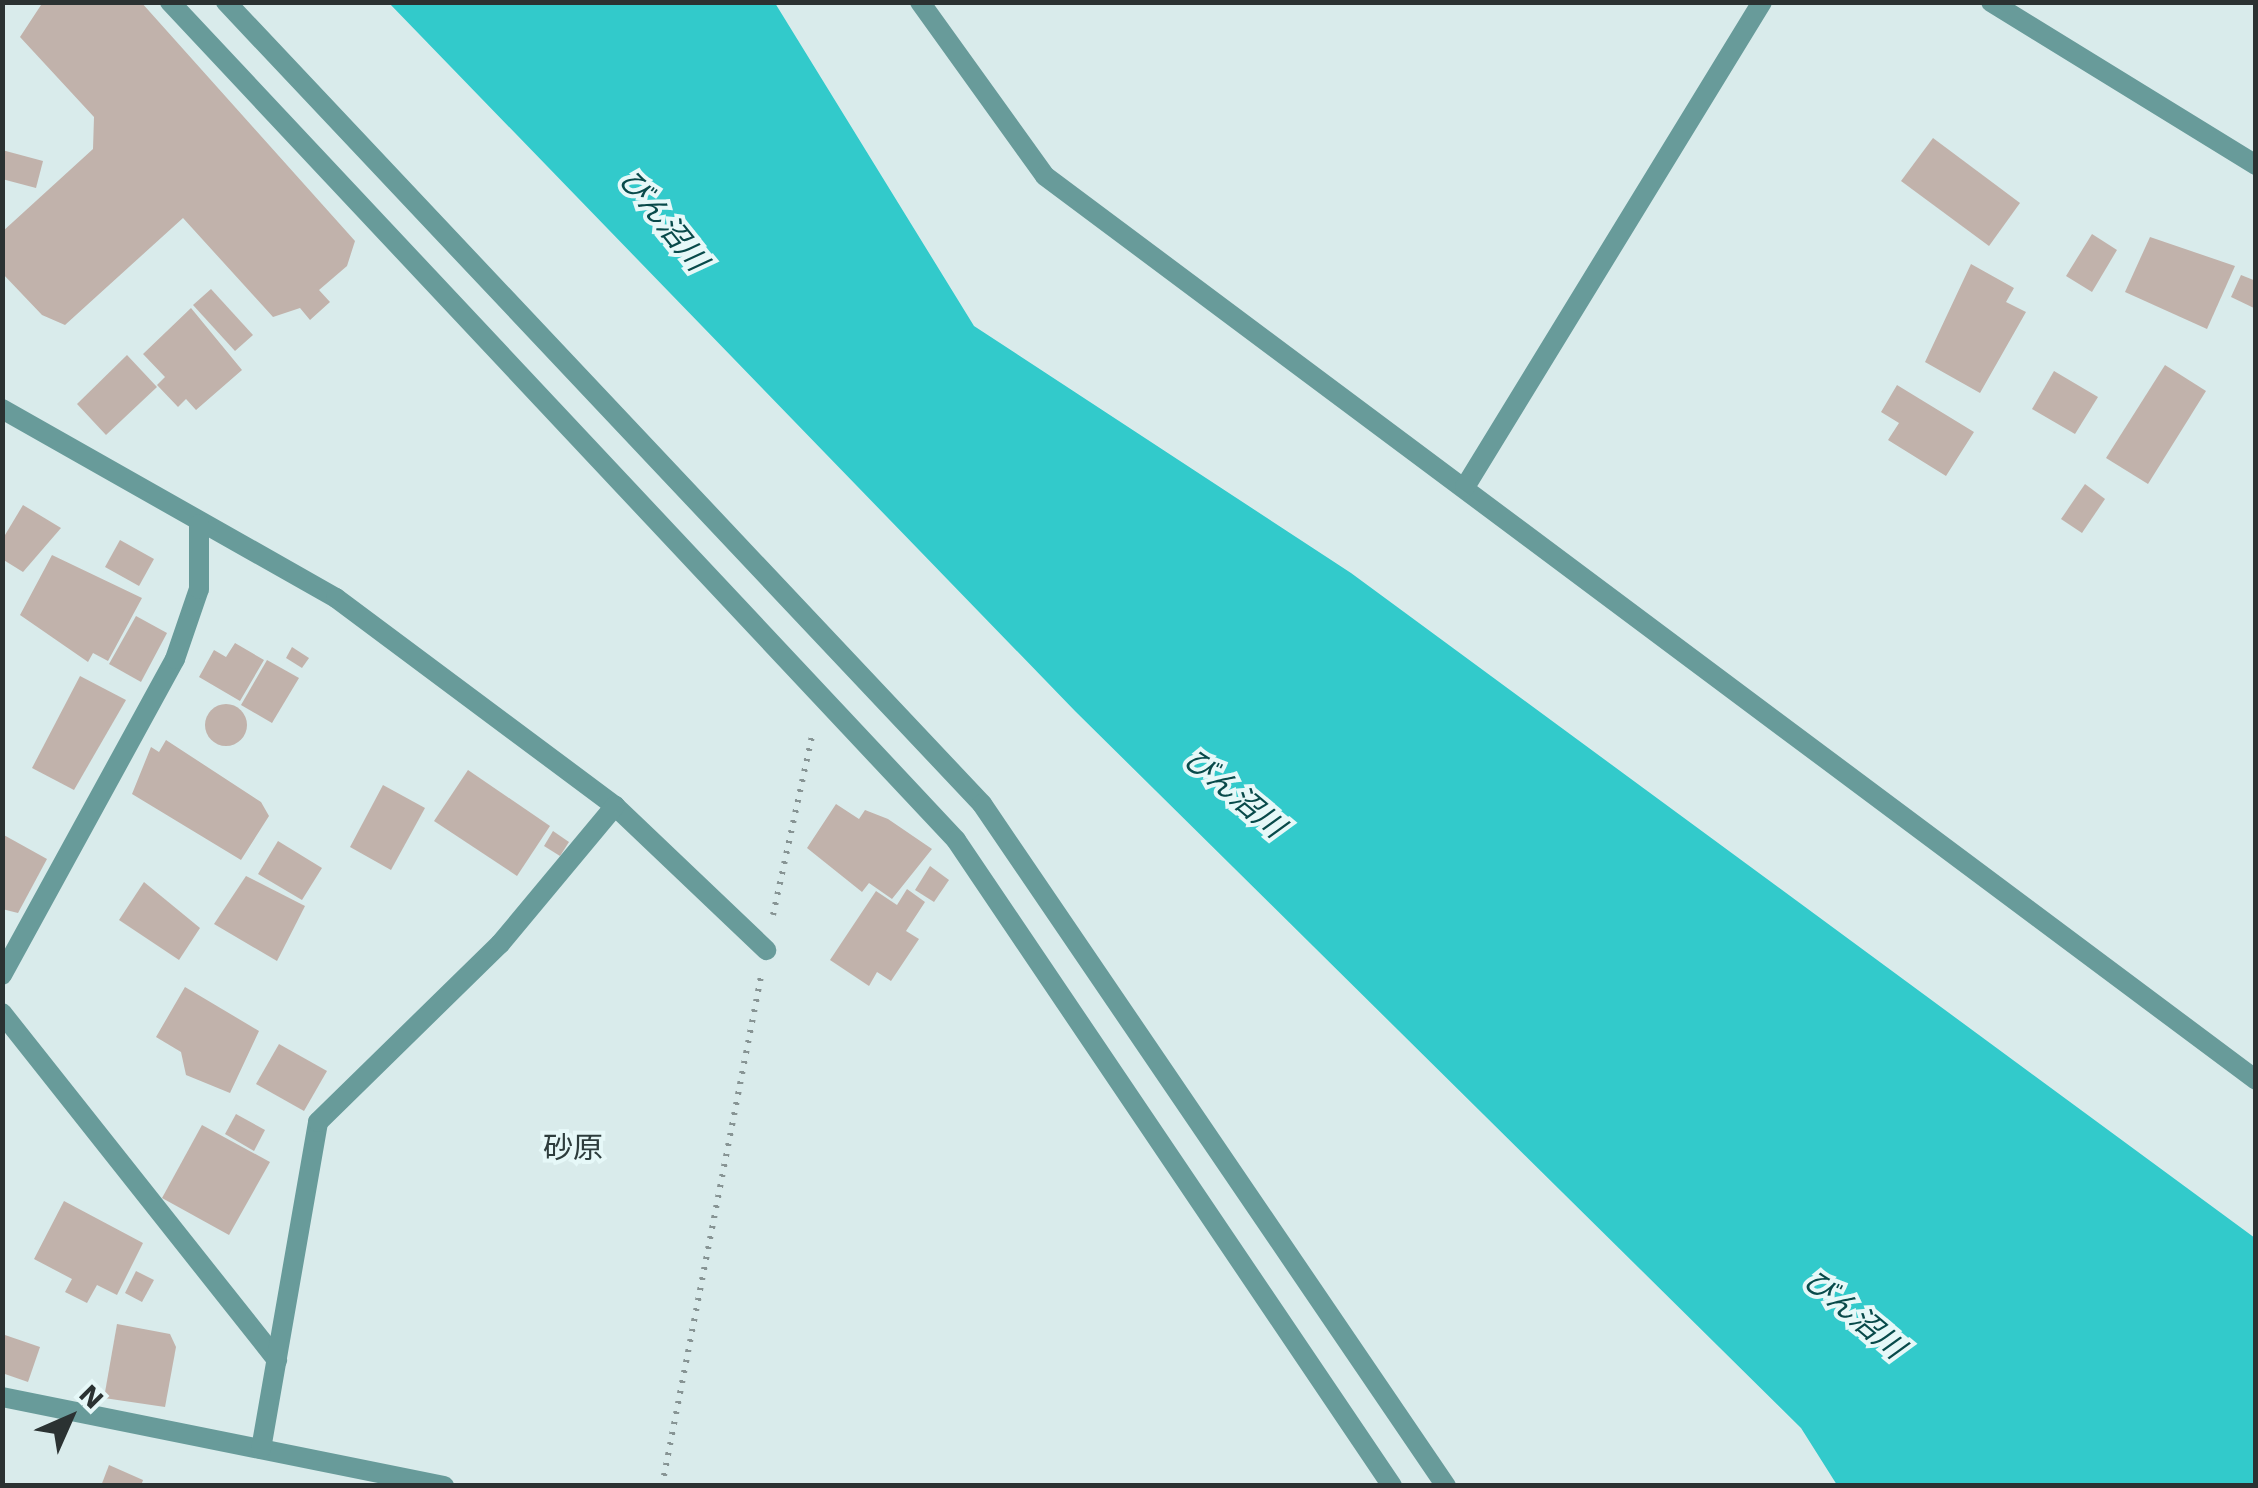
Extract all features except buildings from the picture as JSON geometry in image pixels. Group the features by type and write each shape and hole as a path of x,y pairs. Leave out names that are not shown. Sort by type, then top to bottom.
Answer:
{"street":[{"path":"170,2 956,840 1392,1486"},
{"path":"226,2 982,804 1446,1486"},
{"path":"920,2 1046,176 2256,1080"},
{"path":"1464,487 1762,2"},
{"path":"1990,2 2256,165"},
{"path":"2,409 199,524 336,598 615,806 766,950"},
{"path":"2,975 175,659 199,589 199,524"},
{"path":"262,1448 318,1122 500,944 615,806"},
{"path":"2,1013 277,1360"},
{"path":"2,1396 444,1486"}],"path":[{"path":"662,1486 766,950 820,696"}],"water":[{"name":"びん沼川","path":"389,3 775,3 974,326 1351,573 2255,1238 2255,1485 1837,1485 1801,1428 1075,711"}],"district":[{"name":"砂原","path":"573,1148"}]}
